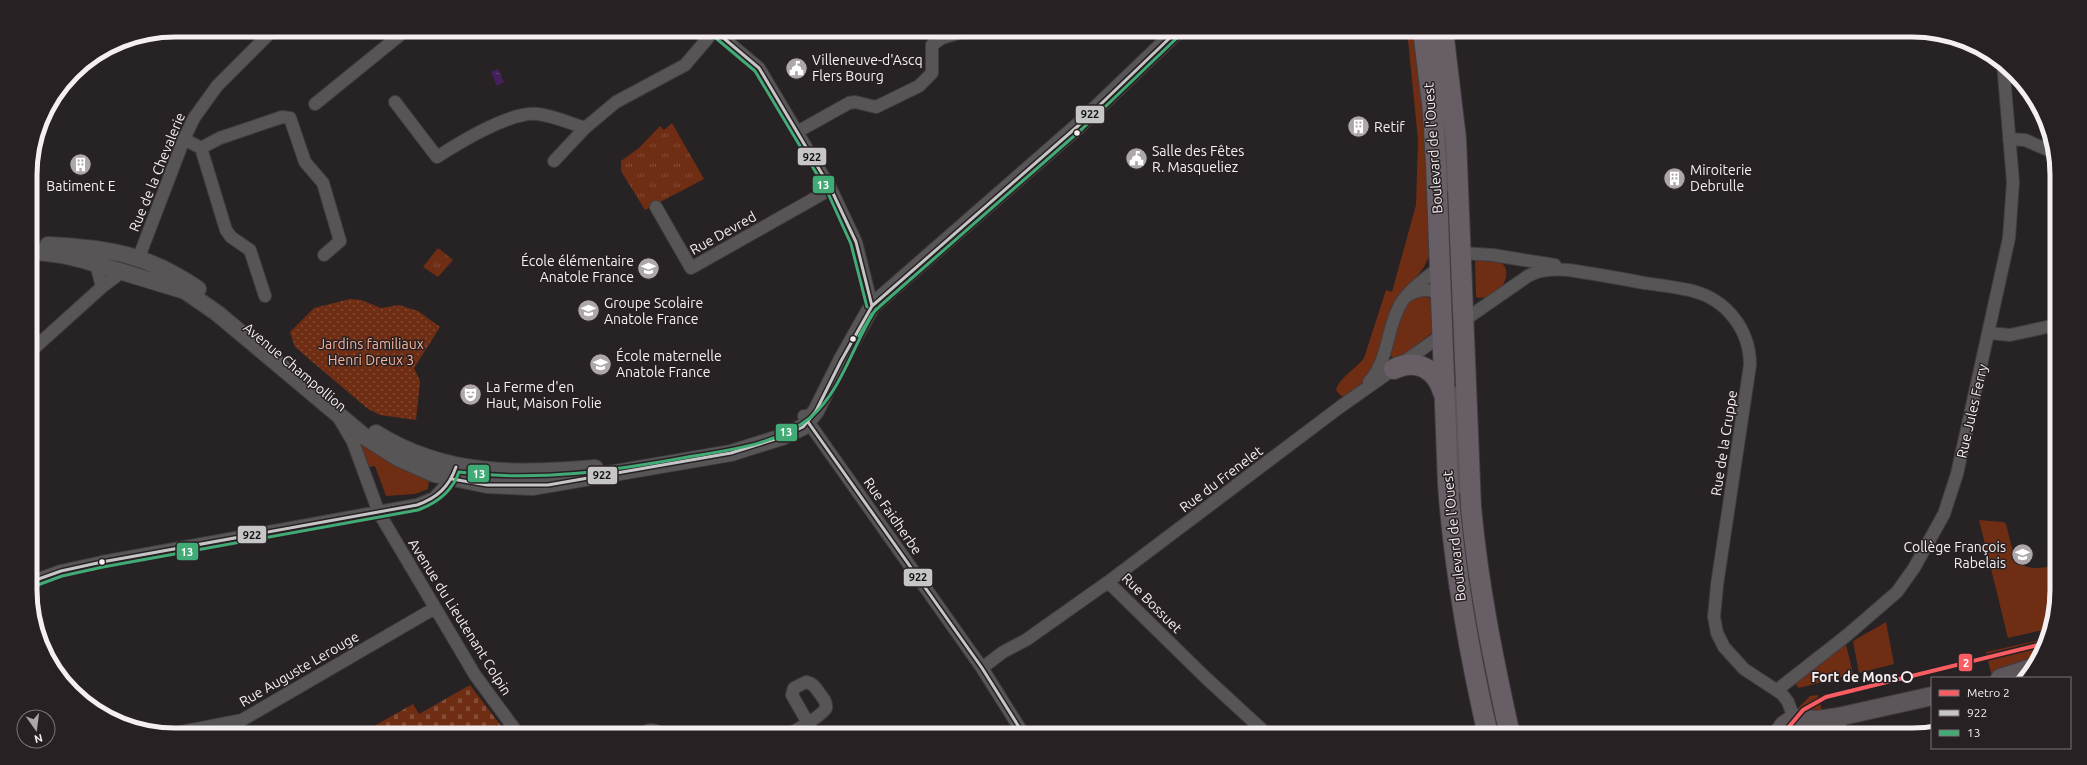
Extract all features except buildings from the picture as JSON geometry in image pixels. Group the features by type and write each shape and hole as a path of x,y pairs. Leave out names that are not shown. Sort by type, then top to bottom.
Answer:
{"main road":[{"name":"Boulevard de l'Ouest","path":"1424,37 1451,259 1463,299 1452,328 1444,396 1448,484 1455,564 1467,640 1487,728"},
{"name":"Boulevard de l'Ouest","path":"1444,37 1456,139 1451,259 1440,295 1452,328 1476,558 1494,665 1508,728"},
{"path":"1394,369 1406,365 1421,366 1435,375 1444,396"},
{"path":"2003,677 2023,671"},
{"path":"1782,728 1794,718 1814,720 1838,717 1931,696"}],"street":[{"name":"Rue de la Chevalerie","path":"139,257 184,139 194,118 208,97 266,37"},
{"path":"315,104 398,37"},
{"path":"554,161 585,128 622,97 685,65 708,37"},
{"path":"722,37 759,68 831,189 856,242 872,306"},
{"path":"797,132 849,103 855,102 876,107 919,86 928,79 932,71 930,52 932,45 945,37"},
{"path":"37,580 62,571 98,563 379,513 426,502 443,491 454,473 475,470 513,472 609,466 739,443 806,419 828,387 872,306 1079,125 1171,37"},
{"name":"Rue Jules Ferry","path":"1778,690 1846,636 1891,597 1906,579 1930,541 1944,514 1956,480 2007,250 2013,205 2013,182 2004,72"},
{"path":"395,102 437,157 460,142 522,115 544,115 585,128"},
{"path":"201,148 228,135 282,117 290,118 305,162 322,183 340,241 324,255"},
{"path":"184,139 201,148 226,230 231,237 245,245 250,250 265,296"},
{"path":"2009,139 2025,140 2047,150"},
{"name":"Rue Devred","path":"656,206 691,268 831,189"},
{"name":"Avenue Champollion","path":"37,244 93,247 139,257 166,269 208,295 372,431 454,473"},
{"name":"Avenue Champollion","path":"37,253 62,255 185,291 199,299 365,437 398,458 427,472 454,473"},
{"name":"Rue de la Cruppe","path":"1451,259 1485,254 1544,263 1569,270 1692,291 1702,294 1718,303 1730,313 1744,333 1750,354 1749,379 1721,554 1714,617 1720,640 1734,660 1744,669 1778,690 1785,698 1794,718"},
{"path":"37,346 102,287 133,265 139,257"},
{"name":"Rue du Frenelet","path":"1351,400 1374,376 1381,366 1397,310 1406,296 1451,259"},
{"path":"96,264 102,287"},
{"name":"Rue de la Cruppe","path":"1452,328 1534,273 1546,270 1569,270"},
{"path":"1406,296 1424,290 1433,291 1440,295"},
{"name":"Rue de la Cruppe","path":"1463,299 1480,304 1495,299"},
{"path":"1989,333 2005,336 2050,326"},
{"name":"Rue du Frenelet","path":"1108,582 1351,400 1452,328"},
{"name":"Avenue Champollion","path":"335,412 353,442 379,513"},
{"name":"Rue Faidherbe","path":"806,419 982,668 1020,728"},
{"name":"Avenue du Lieutenant Colpin","path":"379,513 475,675 514,728"},
{"name":"Rue Bossuet","path":"982,668 1003,652 1026,640 1108,582 1206,678 1260,728"},
{"name":"Rue Auguste Lerouge","path":"201,728 242,720 435,608"},
{"path":"1838,717 1840,728"},
{"path":"799,728 808,723"}],"green space":[{"path":"1408,37 1414,37 1424,115 1430,245 1429,256 1424,267 1395,304 1370,376 1347,396 1341,396 1336,390 1344,377 1364,358 1386,290 1392,292 1416,205 1418,140"},
{"path":"672,123 704,179 645,210 621,171 621,161 639,148 660,126 664,130"},
{"path":"438,248 453,260 438,277 423,267"},
{"path":"1475,260 1494,260 1502,263 1506,269 1504,283 1499,290 1484,298 1476,297"},
{"path":"1424,296 1431,299 1433,332 1398,359 1394,359 1389,354 1399,318 1408,304 1415,299"},
{"name":"Jardins familiaux Henri Dreux 3","path":"350,299 361,300 381,308 399,305 418,311 440,327 414,368 420,381 416,420 380,415 368,409 295,347 290,332 314,308"},
{"path":"360,441 429,479 428,489 415,494 386,496 375,466 369,467 359,443"},
{"path":"1979,520 2003,522 2006,524 2015,555 2019,562 2025,566 2033,568 2050,566 2050,599 2044,630 2008,638"},
{"path":"1886,622 1894,664 1859,673 1853,641"},
{"path":"1845,640 1853,674 1799,688 1793,681"},
{"path":"2041,640 2029,663 1991,673 1986,652"},
{"path":"470,685 503,728 370,728 413,704 419,714"},
{"path":"1818,695 1823,715 1802,711 1798,708 1810,696"}],"water":[{"path":"498,69 504,82 497,86 491,72"}],"metro line":[{"name":"2","path":"1788,728 1803,710 1826,697 2039,645"}],"transit line":[{"name":"13","path":"715,37 755,71 827,191 851,244 867,307"},
{"name":"922","path":"722,37 759,68 831,189 856,242 872,306"},
{"name":"922","path":"452,479 487,485 548,485 731,453 782,437 803,427 816,411 841,361 872,306 1079,125 1171,37"},
{"name":"13","path":"859,336 872,314 880,306 1082,129 1178,37"},
{"name":"13","path":"37,585 62,576 103,567 418,510 443,496 448,491 459,472 517,476 574,474 603,471 736,449 768,440 798,426 822,407 839,381 876,309"},
{"name":"922","path":"808,422 982,668 1020,728"},
{"name":"922","path":"37,580 61,571 102,562 417,505 431,499 441,491 450,480 456,467"}],"place":[{"name":"Villeneuve-d'Ascq Flers Bourg","path":"796,68"},
{"name":"Retif","path":"1358,127"},
{"name":"Salle des Fêtes R. Masqueliez","path":"1137,159"},
{"name":"Batiment E","path":"81,164"},
{"name":"Miroiterie Debrulle","path":"1674,178"},
{"name":"École élémentaire Anatole France","path":"649,269"},
{"name":"Groupe Scolaire Anatole France","path":"589,311"},
{"name":"École maternelle Anatole France","path":"600,364"},
{"name":"La Ferme d'en Haut, Maison Folie","path":"470,395"},
{"name":"Collège François Rabelais","path":"2022,555"},
{"name":"Fort de Mons","path":"1907,677"}]}
